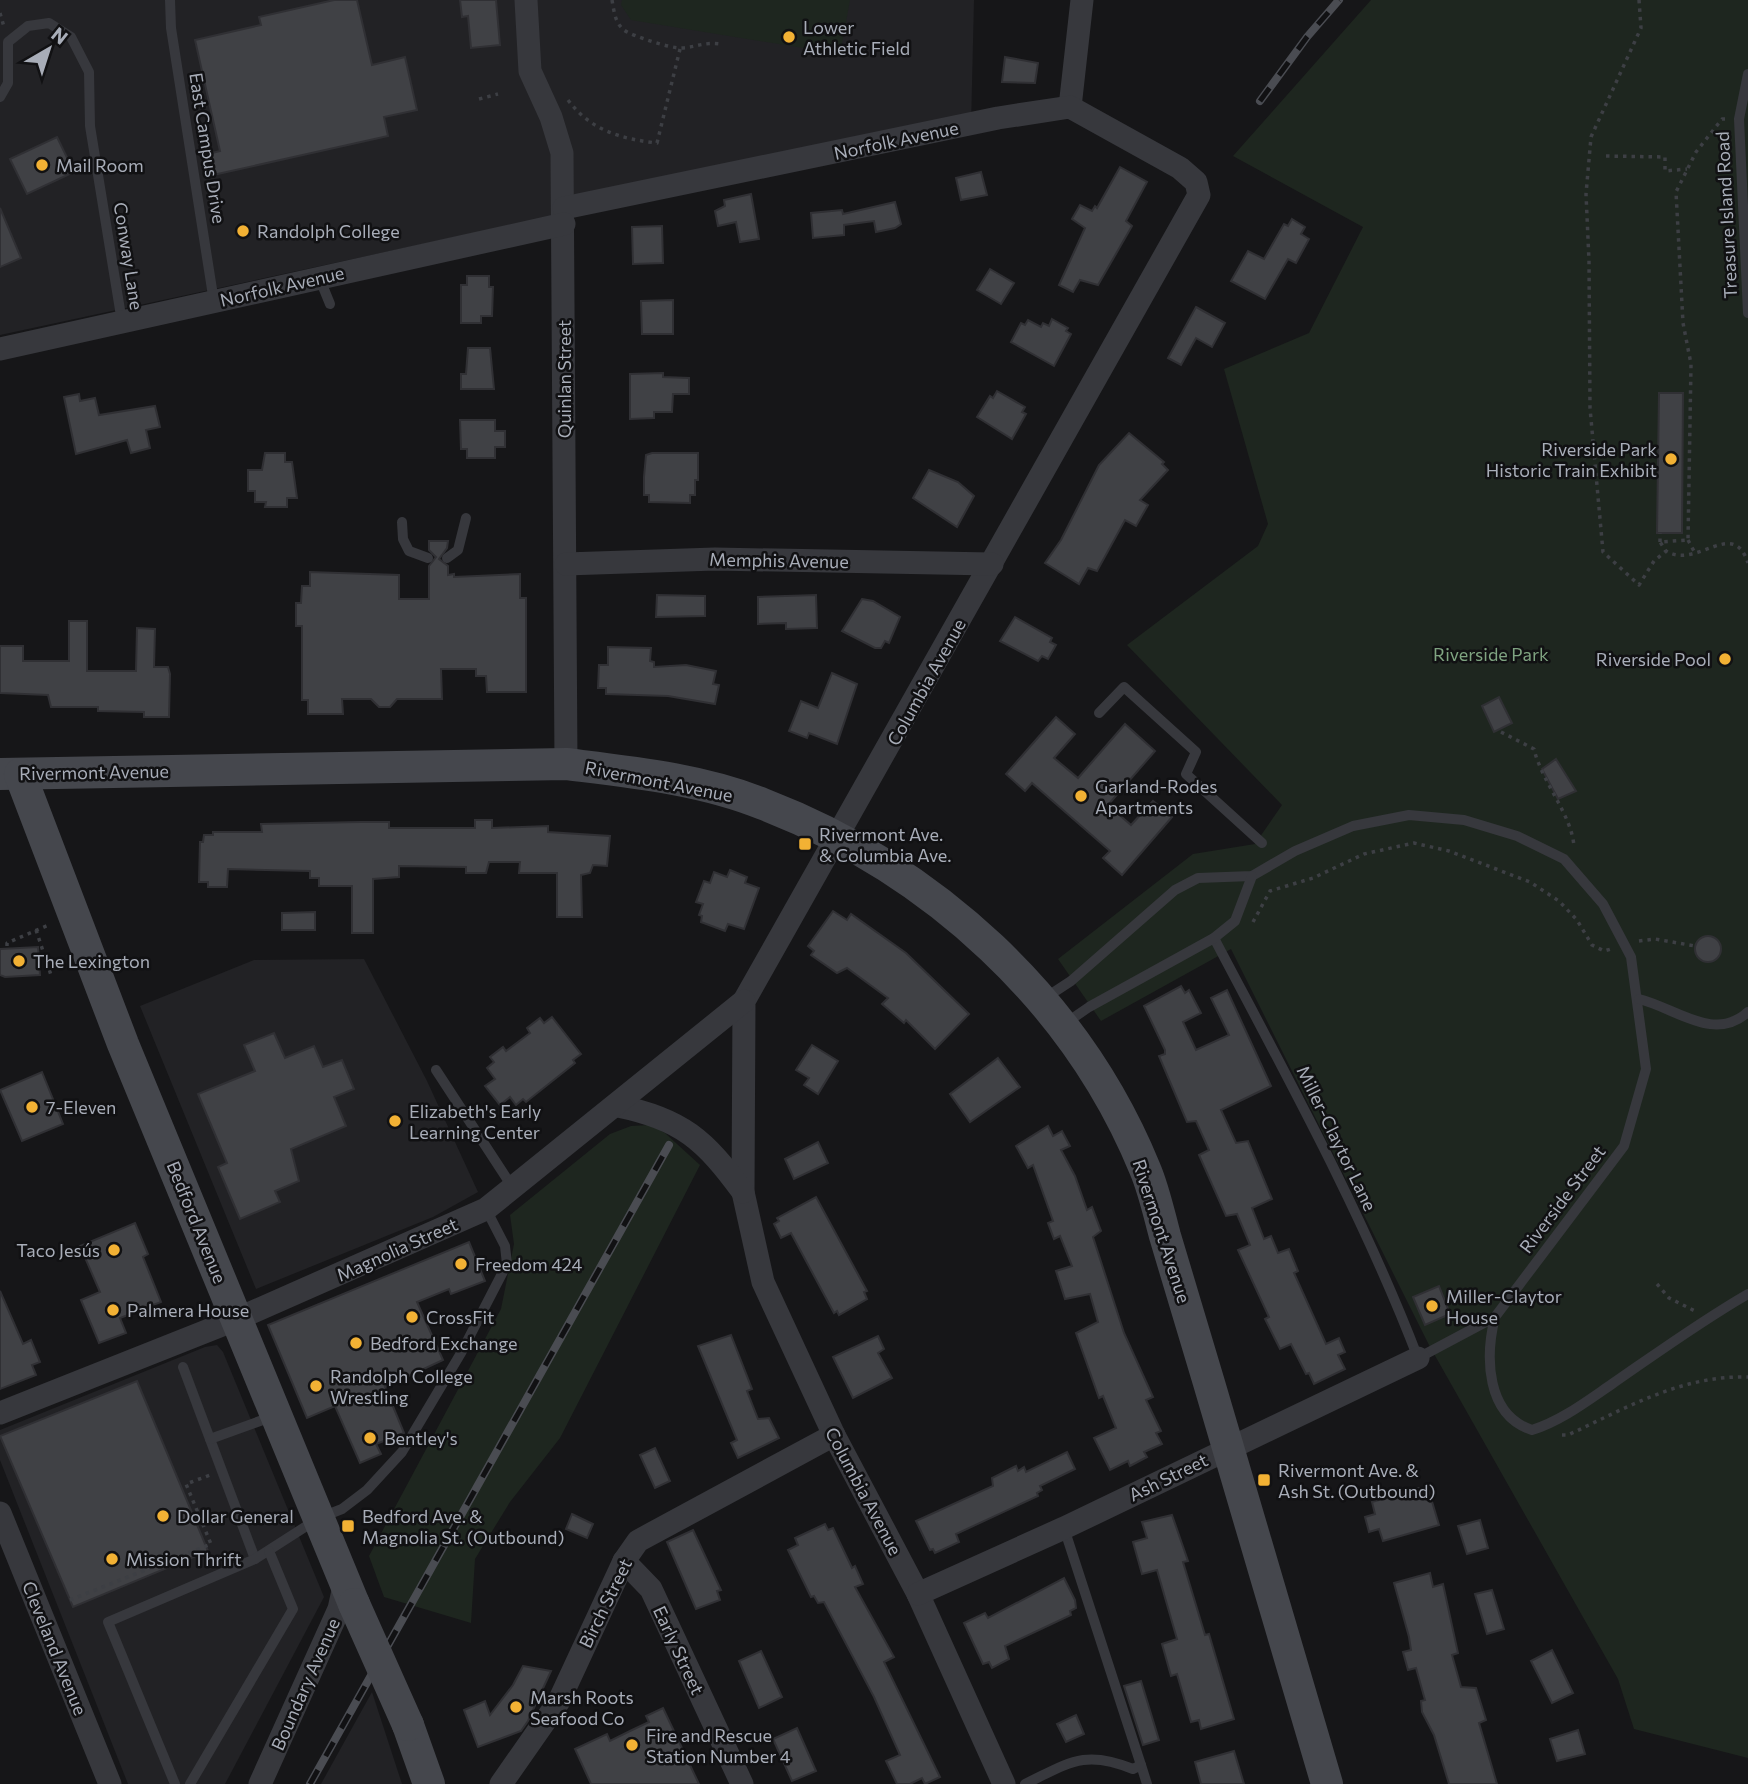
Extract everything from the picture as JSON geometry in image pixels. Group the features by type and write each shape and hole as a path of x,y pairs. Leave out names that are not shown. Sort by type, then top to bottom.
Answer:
{"main road":[{"name":"Rivermont Avenue","path":"10,774 566,764 712,788 762,803 839,837 895,869 941,901 988,941 1062,1026 1093,1070 1145,1170 1327,1784"},
{"name":"Bedford Avenue","path":"10,774 350,1593 408,1725 429,1784"}],"street":[{"name":"Quinlan Street","path":"526,0 530,71 551,117 562,153 566,764"},
{"path":"1070,107 1082,0"},
{"name":"Norfolk Avenue","path":"0,349 214,302 564,216 998,118 1070,107"},
{"name":"Columbia Avenue","path":"1004,1784 918,1594 834,1435 763,1282 743,1192 744,1001 839,837 1199,195 1196,182 1180,167 1070,107"},
{"name":"Memphis Avenue","path":"566,564 715,559 992,564"},
{"name":"Magnolia Street","path":"0,1413 237,1319 486,1209 618,1106 686,1045 744,1001"},
{"name":"Columbia Avenue","path":"618,1106 654,1113 690,1132 721,1161 743,1192"},
{"name":"Ash Street","path":"918,1594 1064,1528 1418,1358"},
{"name":"Birch Street","path":"501,1784 559,1701 624,1561 638,1541 834,1435"},
{"name":"Cleveland Avenue","path":"0,1513 110,1784"},
{"name":"Early Street","path":"624,1561 651,1589 743,1784"},
{"name":"Boundary Avenue","path":"260,1784 339,1609 350,1593"}],"lane":[{"name":"East Campus Drive","path":"170,0 171,27 214,302"},
{"name":"Conway Lane","path":"0,97 8,83 8,42 29,26 49,23 71,37 89,72 90,126 122,322"},
{"name":"Treasure Island Road","path":"1748,74 1739,119 1748,313"},
{"path":"319,277 330,304"},
{"path":"447,558 458,550 466,518"},
{"path":"402,522 403,539 409,551 428,558"},
{"path":"1099,713 1124,687 1196,752 1186,774 1262,843"},
{"name":"Riverside Street","path":"1252,876 1295,851 1353,826 1409,815 1464,820 1517,836 1564,859 1603,904 1631,957 1639,999 1646,1069 1624,1146 1495,1317 1418,1358"},
{"path":"1041,1001 1071,981 1175,890 1198,878 1252,876 1235,921 1214,938 1089,1007 1062,1026"},
{"name":"Miller-Claytor Lane","path":"1214,938 1310,1119 1396,1300 1418,1358"},
{"path":"1639,999 1719,1027 1737,1022 1748,1012"},
{"path":"436,1070 513,1188"},
{"path":"175,1784 108,1622 269,1551 367,1490 402,1452 461,1353 507,1264 505,1246 486,1209"},
{"path":"1495,1317 1487,1347 1497,1397 1508,1417 1532,1430 1551,1423 1748,1294"},
{"path":"183,1367 255,1559"},
{"path":"210,1440 276,1415"},
{"path":"1064,1528 1147,1784"},
{"path":"190,1784 293,1609 269,1551"},
{"path":"1025,1784 1081,1758 1103,1759 1133,1769 1141,1765"}],"path":[{"path":"612,0 615,18 624,30 680,49 703,42 720,44"},
{"path":"1639,0 1640,28 1591,137 1586,194 1590,408 1603,552 1639,585 1654,561 1666,551"},
{"path":"566,98 578,113 599,128 616,136 657,143 680,49"},
{"path":"479,99 498,94"},
{"path":"1695,553 1688,540 1691,364 1683,323 1676,192 1696,152 1722,119 1739,119"},
{"path":"1606,156 1665,157 1665,171 1687,169"},
{"path":"1661,533 1660,542 1666,551 1681,555 1705,552 1723,542 1735,544 1744,552 1748,563"},
{"path":"1660,542 1688,540"},
{"path":"1502,732 1534,749 1539,771 1574,843 1574,870"},
{"path":"1253,922 1270,891 1313,878 1364,854 1414,842 1449,851 1530,882 1559,901 1577,920 1592,946 1604,951 1655,939 1695,946"},
{"path":"7,946 7,943 47,925"},
{"path":"36,930 51,975"},
{"path":"1657,1284 1669,1298 1709,1318"},
{"path":"1532,1430 1568,1435 1622,1408 1691,1381 1748,1377"},
{"path":"70,1600 211,1544 186,1484 222,1471"}],"shaded area":[{"name":"Randolph College","path":"0,0 974,0 971,126 0,335"},
{"name":"Elizabeth's Early Learning Center","path":"364,959 427,1081 478,1192 433,1217 256,1289 140,1006 254,960","holes":["274,1033 285,1058 314,1046 323,1067 342,1060 353,1088 334,1097 342,1117 291,1149 299,1180 275,1191 279,1203 240,1219 218,1167 227,1163 198,1094 255,1071 244,1045"]},
{"path":"217,1345 223,1352 324,1597 225,1784 128,1784 0,1460 0,1430 205,1347"},
{"path":"372,1692 402,1784 321,1784"}],"green space":[{"name":"Lower Athletic Field","path":"622,0 850,0 840,54 631,20 621,5"},
{"name":"Riverside Park","path":"1371,0 1748,0 1748,1758 1634,1729 1618,1679 1429,1345 1231,949 1101,1021 1058,959 1193,854 1255,844 1282,805 1127,645 1258,546 1268,524 1224,369 1309,333 1363,227 1233,156"},
{"path":"650,1125 665,1133 700,1165 560,1438 510,1502 475,1559 471,1623 384,1597 369,1556 501,1309 514,1244 510,1215 610,1134 631,1126"}],"building":[{"path":"334,0 357,0 372,65 405,57 417,110 384,117 388,136 213,175 208,154 220,151 195,40 261,25 259,17"},
{"path":"460,0 496,0 500,45 471,48 468,16 462,17"},
{"path":"1005,57 1038,63 1035,83 1002,82"},
{"name":"Mail Room","path":"57,137 74,172 27,194 10,159"},
{"path":"1120,167 1147,182 1126,221 1132,226 1098,285 1080,280 1073,292 1059,285 1085,228 1072,219 1080,205 1092,211 1095,206 1097,208"},
{"path":"981,172 987,195 961,200 956,178"},
{"path":"751,194 759,239 740,242 736,222 718,226 715,211 725,206 724,200"},
{"path":"895,202 901,224 895,228 876,232 874,221 844,225 844,235 813,238 811,213 842,210 843,214"},
{"path":"0,208 21,258 0,267"},
{"path":"1292,219 1305,227 1301,234 1309,239 1296,263 1288,259 1265,299 1231,281 1248,251 1264,259 1284,224 1288,226"},
{"path":"662,226 663,263 633,264 632,227"},
{"path":"990,269 1014,283 1001,304 977,290"},
{"path":"467,276 489,276 489,287 493,287 492,316 481,316 481,323 461,323 461,285 467,285"},
{"path":"673,300 673,334 642,334 641,301"},
{"path":"1196,307 1225,323 1212,347 1196,338 1181,365 1168,358"},
{"path":"1052,319 1068,328 1066,331 1071,334 1054,366 1011,342 1021,323 1025,325 1028,320 1041,327 1043,323 1049,326"},
{"path":"468,348 490,348 494,389 461,389 461,374 466,374"},
{"path":"663,373 663,377 689,378 689,394 673,394 672,412 654,412 654,418 630,419 630,374"},
{"path":"997,391 1025,407 1022,412 1026,414 1012,439 977,417 990,396 993,398"},
{"path":"1659,393 1683,393 1682,533 1657,533"},
{"path":"79,394 80,401 95,398 99,415 155,406 160,427 146,430 150,448 131,453 127,440 76,454 64,397"},
{"path":"460,420 495,420 495,431 505,431 505,447 495,447 495,458 467,458 467,449 461,449"},
{"path":"1129,433 1164,462 1162,464 1168,470 1140,500 1148,505 1136,526 1125,520 1097,571 1088,568 1079,584 1045,563 1061,540 1099,465"},
{"path":"265,453 285,453 285,462 292,462 297,498 287,498 287,507 265,507 266,502 255,502 255,491 248,491 248,470 262,470"},
{"path":"698,453 698,480 695,480 695,495 690,495 690,503 649,502 649,495 644,495 644,477 646,455"},
{"path":"929,470 958,482 974,496 957,527 913,498"},
{"path":"429,541 448,541 447,548 439,559 448,566 448,575 520,574 520,598 526,598 526,692 487,692 486,676 476,676 476,669 441,669 442,699 397,699 390,707 379,707 371,699 342,699 343,714 308,714 308,700 302,700 302,626 296,626 296,603 301,603 302,586 310,586 310,572 399,575 399,599 429,599 429,566 436,557 429,550"},
{"path":"657,595 705,596 705,616 656,617"},
{"path":"816,595 817,628 786,629 786,623 758,624 758,597"},
{"path":"862,599 873,601 900,617 889,643 885,641 881,648 875,648 842,631"},
{"path":"1015,617 1052,638 1050,642 1056,645 1048,659 1042,656 1038,661 1000,641"},
{"path":"69,621 87,621 87,671 136,671 137,628 155,629 154,667 168,667 170,674 169,717 144,717 144,712 98,711 98,707 51,707 48,695 0,693 0,646 23,646 23,661 69,661"},
{"path":"608,647 651,648 650,661 654,662 654,667 686,665 716,671 713,684 719,685 715,704 668,696 606,694 606,688 598,688 599,665 608,665"},
{"path":"832,673 857,684 837,744 809,733 807,738 789,731 801,701 818,708"},
{"path":"1499,697 1512,723 1494,732 1482,706"},
{"name":"Garland-Rodes Apartments","path":"1056,717 1075,734 1054,758 1078,778 1125,724 1155,751 1108,805 1131,825 1153,801 1172,817 1122,875 1103,858 1110,851 1032,783 1025,791 1006,774"},
{"path":"1556,759 1576,791 1558,799 1542,769"},
{"path":"475,820 492,820 492,828 548,826 548,832 610,836 607,866 593,865 590,873 581,875 582,917 557,917 557,873 519,873 520,862 489,862 486,873 466,873 466,867 399,866 399,877 373,879 373,933 352,933 352,886 319,886 319,878 310,878 310,871 228,869 227,887 208,887 208,882 199,882 200,842 203,842 204,835 213,835 213,832 262,832 261,824 360,822 389,822 389,828 475,828"},
{"path":"730,870 747,877 745,883 759,888 744,929 728,924 725,931 701,922 702,916 699,915 703,904 696,902 704,881 710,883 714,872 727,877"},
{"path":"833,911 847,920 851,914 906,953 969,1014 935,1049 906,1020 904,1023 882,1004 888,998 847,968 837,973 811,955 814,951 808,946"},
{"path":"315,912 315,930 282,930 282,913"},
{"path":"1708,936 1717,940 1721,949 1717,958 1708,962 1699,958 1695,949 1699,940"},
{"name":"The Lexington","path":"38,947 40,975 0,975 0,949"},
{"path":"1181,986 1185,993 1189,990 1201,1013 1183,1022 1196,1050 1229,1035 1211,998 1227,990 1271,1086 1221,1110 1236,1143 1248,1141 1272,1199 1252,1208 1264,1239 1271,1236 1278,1253 1289,1249 1298,1271 1294,1273 1326,1344 1339,1338 1345,1352 1338,1355 1345,1369 1314,1384 1291,1344 1280,1349 1265,1319 1269,1317 1238,1250 1250,1245 1237,1214 1226,1216 1199,1155 1209,1150 1196,1121 1187,1122 1159,1056 1165,1054 1165,1050 1144,1006"},
{"path":"552,1017 581,1054 573,1060 575,1063 526,1102 523,1099 516,1105 510,1097 500,1105 485,1086 495,1079 487,1068 494,1062 490,1057 503,1047 506,1051 530,1033 527,1028 540,1018 544,1023"},
{"path":"274,1033 285,1058 314,1046 323,1067 342,1060 354,1089 334,1097 346,1126 291,1149 299,1181 275,1191 280,1202 240,1219 218,1167 227,1163 198,1094 255,1071 244,1045"},
{"path":"812,1045 838,1061 818,1094 804,1085 809,1078 796,1070"},
{"path":"998,1058 1020,1087 970,1122 950,1094"},
{"name":"7-Eleven","path":"42,1072 63,1124 22,1141 0,1090"},
{"path":"1048,1126 1053,1136 1062,1131 1070,1146 1061,1150 1075,1176 1087,1210 1092,1207 1101,1231 1093,1237 1124,1333 1153,1397 1146,1400 1161,1431 1156,1433 1162,1444 1144,1452 1147,1457 1130,1466 1128,1461 1110,1470 1094,1438 1116,1428 1103,1396 1099,1398 1076,1333 1098,1322 1090,1294 1065,1299 1056,1271 1072,1266 1060,1236 1054,1239 1048,1223 1053,1221 1033,1165 1028,1168 1016,1146"},
{"path":"818,1142 828,1163 794,1179 785,1159"},
{"path":"816,1197 867,1291 864,1292 867,1299 839,1315 837,1311 834,1313 791,1233 781,1238 774,1224 779,1221 777,1218"},
{"path":"135,1223 148,1254 143,1257 161,1302 120,1318 126,1333 99,1343 81,1300 100,1292 80,1246"},
{"name":"Bedford Exchange","path":"469,1242 485,1281 451,1294 449,1289 417,1302 443,1360 385,1387 404,1433 376,1444 381,1454 360,1463 335,1406 307,1418 268,1325"},
{"name":"Miller-Claytor House","path":"1439,1286 1450,1314 1425,1325 1413,1297"},
{"path":"0,1291 23,1344 31,1340 40,1362 32,1365 36,1375 0,1389"},
{"path":"731,1335 752,1389 747,1391 758,1419 769,1418 779,1438 738,1458 731,1443 737,1440 698,1346"},
{"path":"878,1336 884,1349 878,1353 892,1378 853,1398 833,1357"},
{"path":"137,1381 208,1551 73,1607 0,1436"},
{"path":"655,1448 670,1481 655,1488 640,1455"},
{"path":"1067,1452 1075,1469 1040,1486 1042,1490 1037,1493 1038,1496 956,1534 959,1542 935,1553 933,1549 930,1550 916,1521 993,1486 992,1478 1016,1466 1018,1471 1024,1467 1026,1472"},
{"path":"1419,1488 1428,1488 1439,1525 1383,1541 1379,1529 1369,1532 1365,1517 1375,1514 1372,1502"},
{"path":"572,1514 593,1524 587,1538 566,1529"},
{"path":"1172,1515 1188,1561 1183,1562 1205,1635 1209,1634 1234,1719 1201,1729 1199,1720 1191,1722 1177,1674 1171,1676 1162,1644 1177,1639 1157,1570 1142,1574 1133,1542 1147,1538 1142,1522"},
{"path":"1480,1520 1488,1548 1467,1554 1458,1526"},
{"path":"825,1524 828,1530 833,1528 852,1568 855,1566 863,1584 855,1587 894,1657 884,1662 940,1777 925,1784 922,1778 910,1784 897,1784 886,1761 900,1755 874,1697 824,1602 818,1603 814,1596 811,1597 788,1550 798,1545 795,1538"},
{"path":"693,1530 721,1590 717,1591 720,1600 696,1609 667,1542"},
{"path":"1430,1573 1433,1587 1443,1584 1458,1653 1452,1655 1461,1687 1476,1688 1486,1720 1479,1723 1497,1784 1449,1784 1434,1735 1422,1712 1421,1701 1425,1700 1416,1668 1408,1670 1403,1652 1411,1650 1409,1637 1394,1583"},
{"path":"1064,1578 1075,1600 1076,1608 1070,1611 1071,1615 1005,1646 1009,1659 992,1668 989,1662 983,1664 964,1623 985,1613 988,1618"},
{"path":"1492,1590 1504,1629 1487,1634 1475,1594"},
{"path":"1552,1650 1573,1693 1552,1703 1531,1661"},
{"path":"761,1651 782,1697 759,1708 739,1661"},
{"name":"Marsh Roots Seafood Co","path":"523,1666 551,1671 528,1721 521,1731 478,1747 464,1710 485,1701 490,1715 513,1685"},
{"path":"1141,1681 1159,1740 1143,1745 1124,1686"},
{"name":"Fire and Rescue Station Number 4","path":"663,1708 699,1784 591,1784 575,1749 607,1734 610,1741 649,1722 646,1716"},
{"path":"1076,1715 1084,1734 1066,1742 1057,1724"},
{"path":"797,1728 816,1771 792,1781 773,1739"},
{"path":"1578,1730 1585,1754 1557,1761 1550,1739"},
{"path":"1234,1751 1244,1784 1201,1784 1195,1762"}],"railway":[{"path":"1260,101 1307,37 1339,0"},
{"path":"310,1784 669,1145"}],"place":[{"name":"Lower Athletic Field","path":"789,37"},
{"name":"Mail Room","path":"42,165"},
{"name":"Randolph College","path":"243,231"},
{"name":"Riverside Park Historic Train Exhibit","path":"1671,459"},
{"name":"Riverside Pool","path":"1725,659"},
{"name":"Garland-Rodes Apartments","path":"1081,796"},
{"name":"Rivermont Ave. & Columbia Ave.","path":"805,844"},
{"name":"The Lexington","path":"19,961"},
{"name":"7-Eleven","path":"32,1107"},
{"name":"Elizabeth's Early Learning Center","path":"395,1121"},
{"name":"Taco Jesús","path":"114,1250"},
{"name":"Freedom 424","path":"461,1264"},
{"name":"Miller-Claytor House","path":"1432,1306"},
{"name":"Palmera House","path":"113,1310"},
{"name":"CrossFit","path":"412,1317"},
{"name":"Bedford Exchange","path":"356,1343"},
{"name":"Randolph College Wrestling","path":"316,1386"},
{"name":"Bentley's","path":"370,1438"},
{"name":"Rivermont Ave. & Ash St. (Outbound)","path":"1264,1480"},
{"name":"Dollar General","path":"163,1516"},
{"name":"Bedford Ave. & Magnolia St. (Outbound)","path":"348,1526"},
{"name":"Mission Thrift","path":"112,1559"},
{"name":"Marsh Roots Seafood Co","path":"516,1707"},
{"name":"Fire and Rescue Station Number 4","path":"632,1745"}]}
